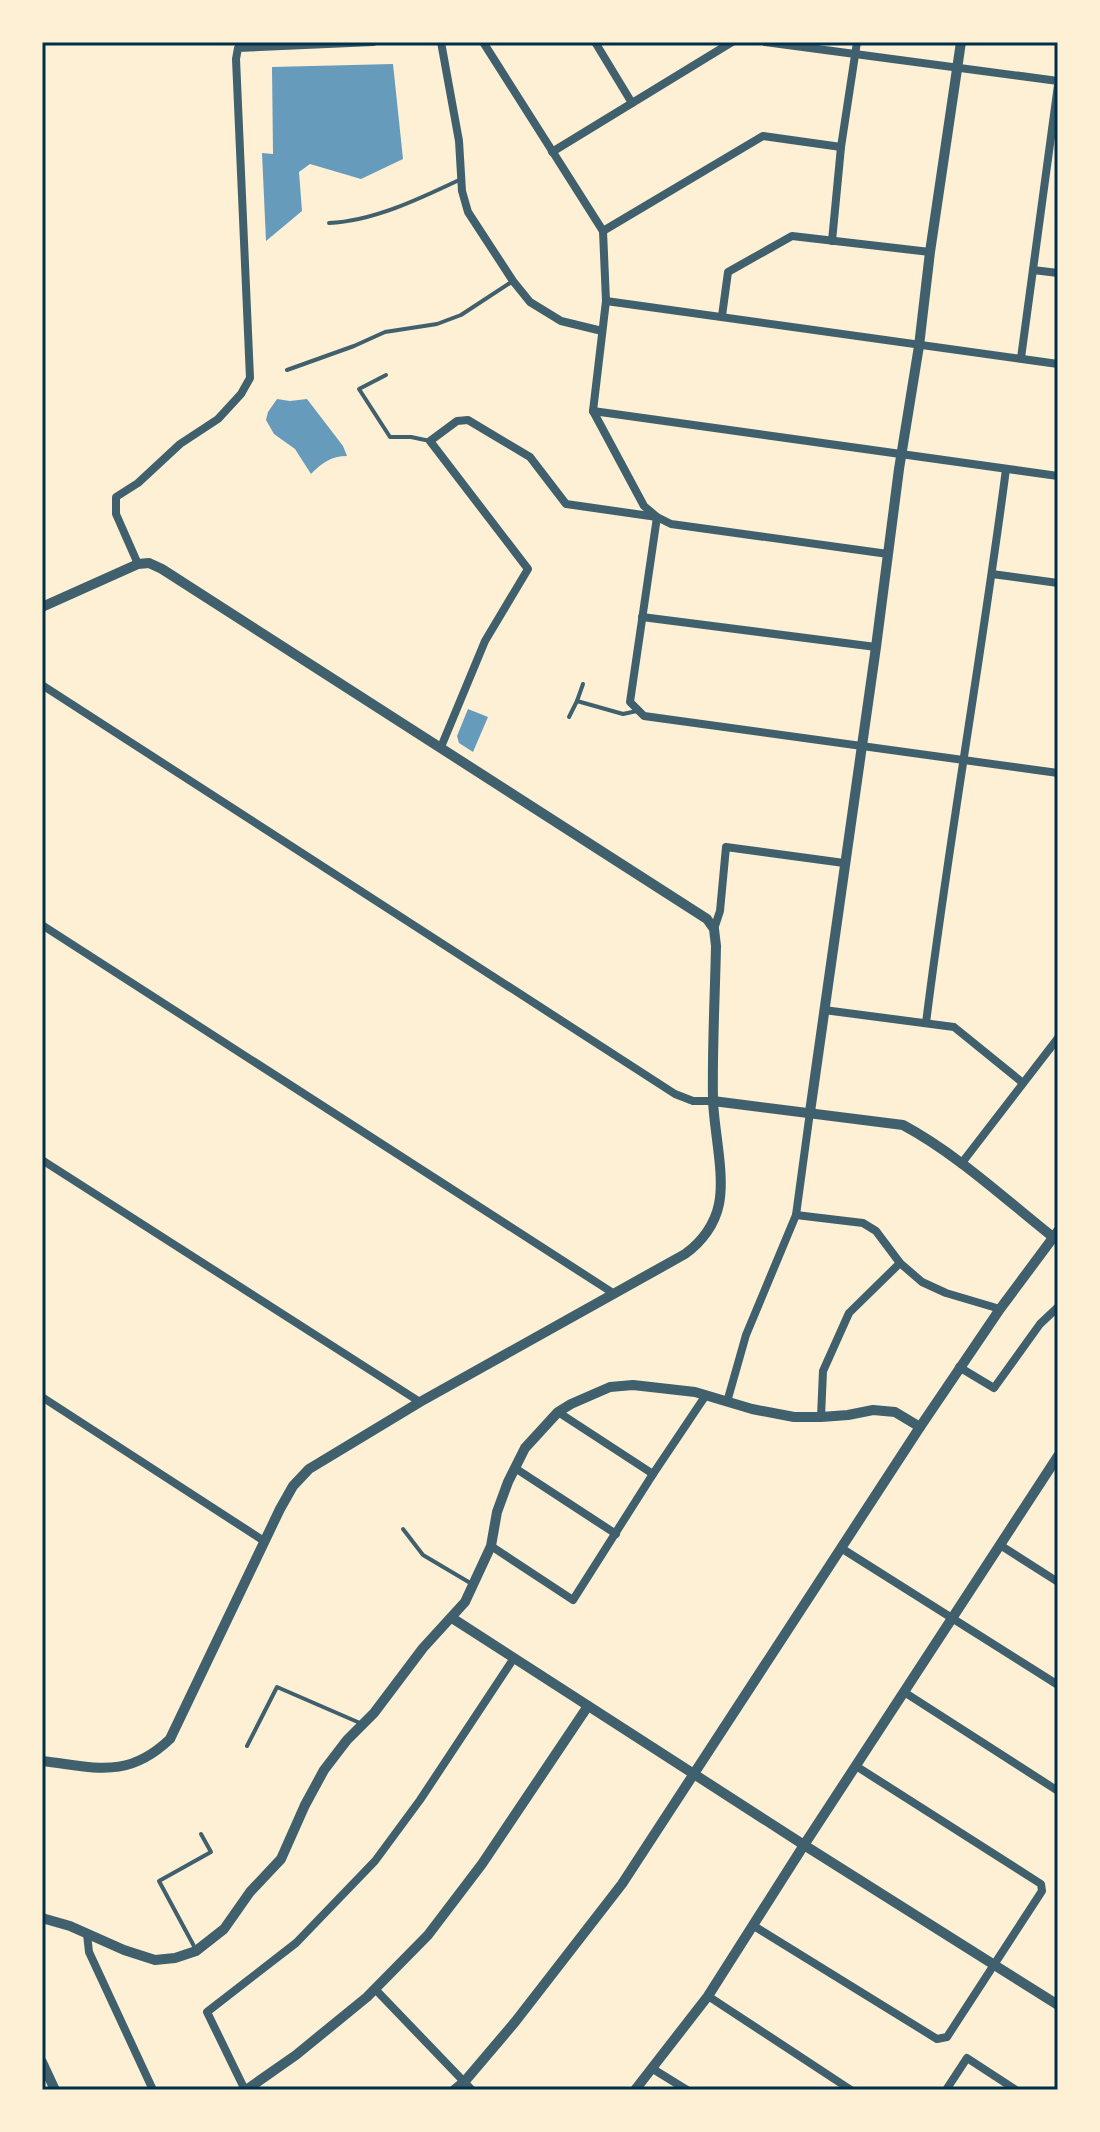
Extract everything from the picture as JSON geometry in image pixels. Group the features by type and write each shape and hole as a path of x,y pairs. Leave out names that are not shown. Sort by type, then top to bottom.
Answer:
{"street":[{"path":"138,564 116,514 116,497 138,483 180,444 218,419 241,394 250,378 238,48 373,42"},
{"path":"441,42 468,212 530,302 561,321 602,331"},
{"path":"483,42 603,231 606,301 593,411 644,506 671,524 888,554"},
{"path":"595,42 632,103"},
{"path":"552,152 732,42"},
{"path":"765,42 1058,83 1021,358"},
{"path":"832,241 841,147 857,42"},
{"path":"727,1402 746,1335 796,1215 961,42"},
{"path":"603,231 763,136 841,147"},
{"path":"1046,175 1058,177"},
{"path":"722,316 728,272 792,236 930,252"},
{"path":"1033,270 1058,273"},
{"path":"606,301 1058,364"},
{"path":"593,411 1058,476"},
{"path":"441,747 485,641 528,569 430,441 457,421 468,420 530,457 566,504 657,517"},
{"path":"926,1023 1006,469"},
{"path":"657,517 630,702 644,716 1058,773 1058,766"},
{"path":"42,607 138,564 149,563 162,569 707,919 714,929"},
{"path":"992,574 1058,583"},
{"path":"642,617 876,647"},
{"path":"42,685 675,1094 693,1101 903,1125 1056,1234 959,1367 622,1884 468,2086 454,2090"},
{"path":"42,1761 103,1768 131,1765 154,1755 170,1739 264,1541 293,1486 309,1469 420,1402 695,1247 716,1216 720,1201 713,1101 714,929 720,911 726,847 844,863"},
{"path":"42,925 613,1293"},
{"path":"824,1010 954,1027 1023,1083"},
{"path":"961,1164 1058,1038"},
{"path":"42,1160 420,1402"},
{"path":"796,1215 863,1223 876,1231 900,1263 922,1282 946,1293 1000,1309"},
{"path":"821,1417 823,1371 849,1313 900,1263"},
{"path":"959,1367 994,1388 1040,1324 1058,1307"},
{"path":"42,1918 155,1960 196,1951 224,1929 250,1892 281,1859 324,1770 347,1740 374,1713 423,1648 465,1602 491,1546 497,1512 515,1468 525,1448 558,1412 610,1387 633,1385 695,1392 752,1409 794,1417 848,1415 873,1410 895,1412 920,1427"},
{"path":"491,1546 573,1600 706,1395"},
{"path":"42,1397 264,1541"},
{"path":"558,1412 653,1474"},
{"path":"635,2090 708,1996 1058,1456"},
{"path":"515,1468 616,1534"},
{"path":"1047,1473 1058,1480"},
{"path":"1000,1545 1058,1582"},
{"path":"841,1548 1058,1685"},
{"path":"452,1618 1058,2005"},
{"path":"514,1658 420,1800 375,1861 296,1943 207,2012 245,2090 296,2055 375,1989 428,1935 482,1864 588,1706"},
{"path":"904,1692 1058,1791"},
{"path":"754,1926 937,2039 947,2037 995,1965 1042,1891 1041,1884 856,1766"},
{"path":"87,1934 89,1952 153,2090"},
{"path":"375,1989 468,2086"},
{"path":"708,1996 851,2090"},
{"path":"946,2090 967,2058 1016,2090"},
{"path":"42,2062 55,2090"},
{"path":"653,2069 687,2090"}],"lane":[{"path":"329,223 349,222 420,198 461,179"},
{"path":"287,370 385,332 437,324 461,315 513,281"},
{"path":"386,375 359,389 390,437 430,441"},
{"path":"569,717 583,684"},
{"path":"577,701 623,714 637,711"},
{"path":"403,1529 423,1555 475,1585"},
{"path":"247,1746 277,1687 362,1724"},
{"path":"196,1951 159,1881 211,1852 201,1834"}],"water":[{"path":"393,64 403,159 361,179 310,164 299,172 302,211 266,241 262,153 273,154 272,67"},
{"path":"277,399 307,399 343,446 347,456 327,461 311,474 295,449 274,434 266,420"},
{"path":"468,709 488,717 473,752 459,743 457,736"}]}
